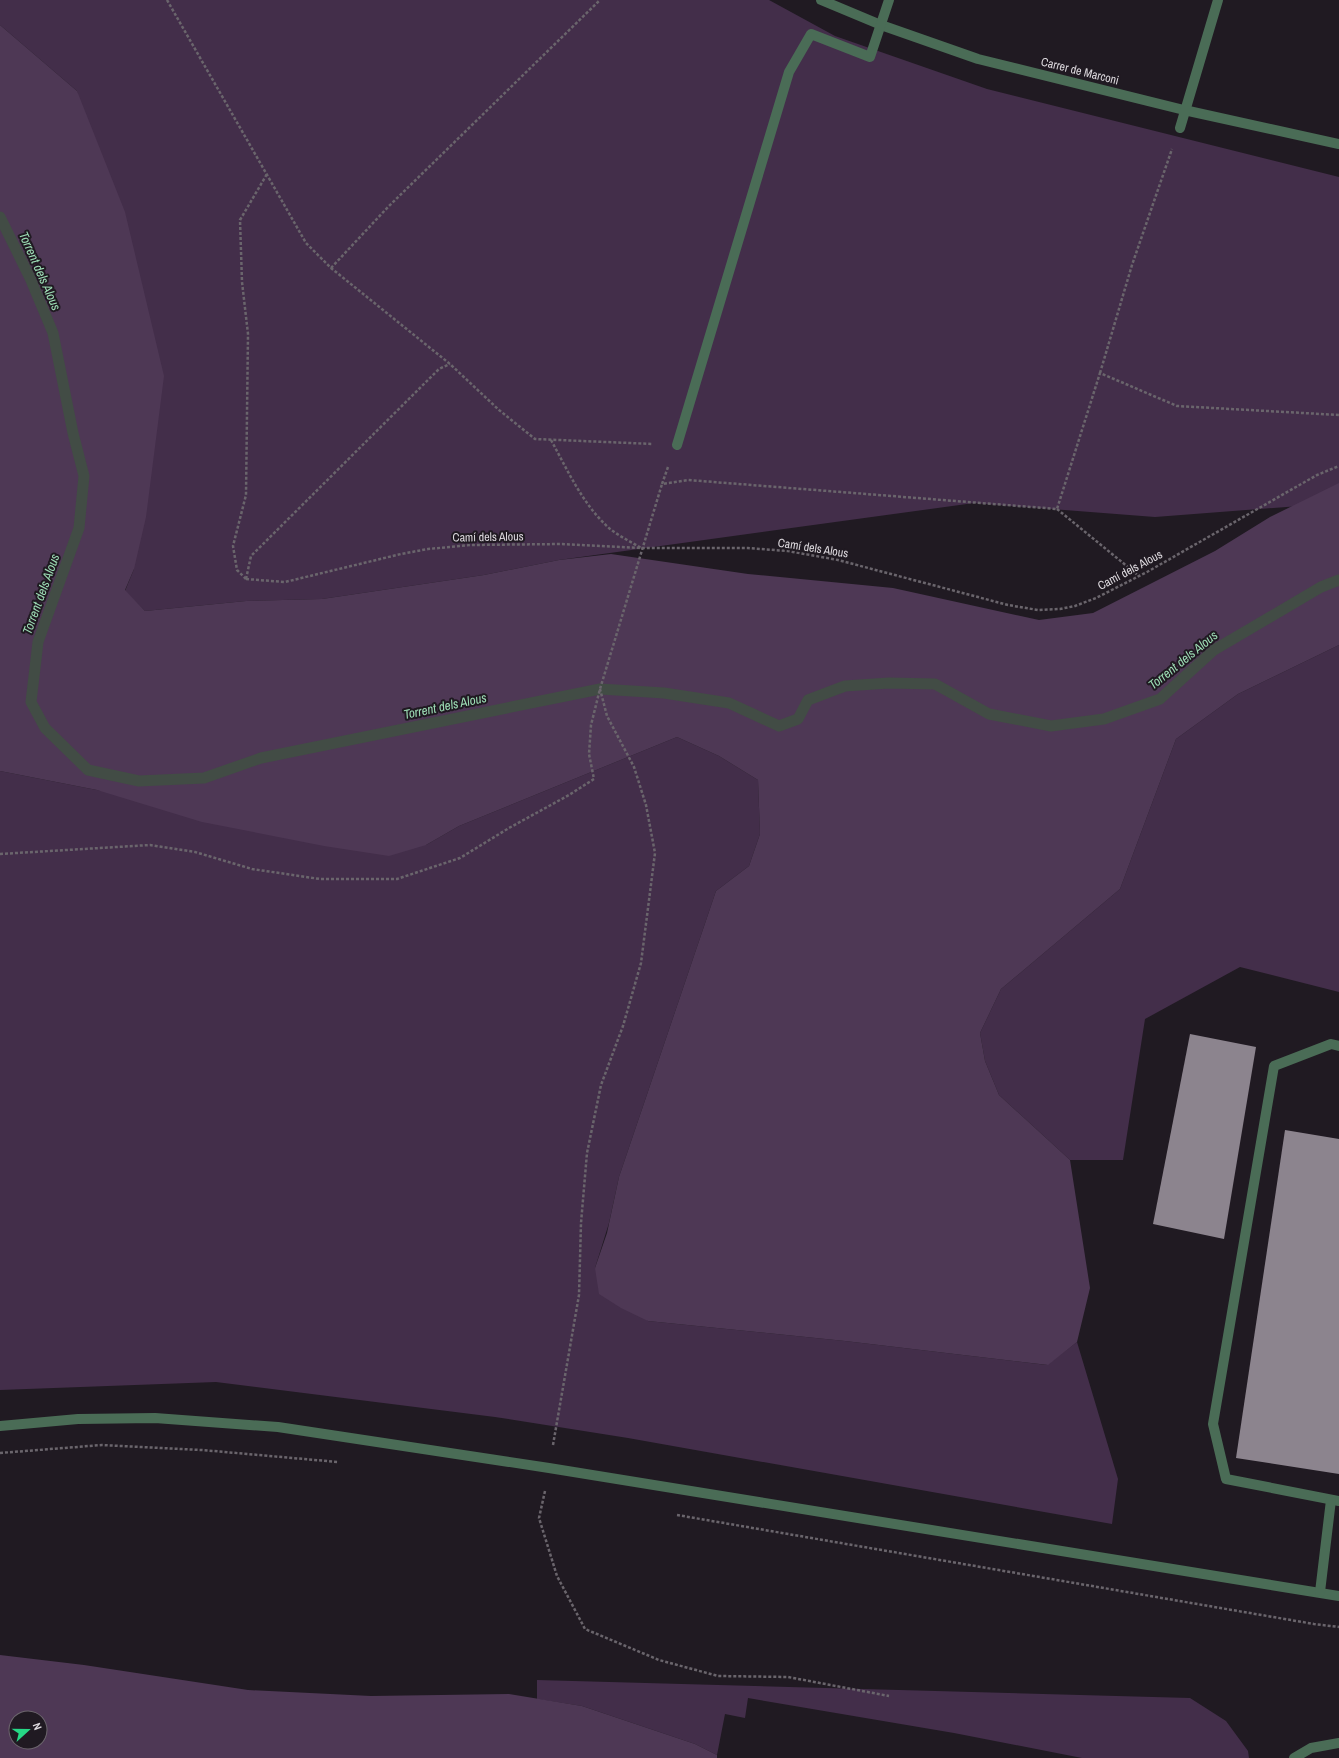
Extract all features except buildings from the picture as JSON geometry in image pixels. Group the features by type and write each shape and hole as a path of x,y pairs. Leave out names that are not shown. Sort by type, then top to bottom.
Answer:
{"street":[{"name":"Carrer de Marconi","path":"821,0 881,25 978,59 1184,110 1339,144"},
{"path":"677,445 789,72 811,34 870,57 889,0"},
{"path":"1180,128 1184,110 1218,0"},
{"path":"1320,1592 1335,1501 1226,1479 1213,1424 1274,1066 1331,1044 1339,1046"},
{"path":"0,1426 78,1419 155,1418 263,1426 549,1468 1339,1596"},
{"path":"1294,1758 1311,1748 1339,1744"}],"path":[{"path":"0,854 150,846 195,852 252,869 320,879 397,879 460,858 509,828 569,795 594,779 589,754 591,725 600,689 642,548 662,484 677,445 535,439 499,410 450,364 331,268 306,243 167,0"},
{"path":"331,268 388,207 600,0"},
{"path":"1056,509 1100,373 1132,265 1180,128"},
{"path":"246,579 237,570 233,546 246,495 248,334 242,282 240,220 267,174"},
{"path":"246,579 251,556 439,370 450,364"},
{"path":"1100,373 1177,406 1339,415"},
{"path":"551,440 576,488 594,513 611,530 642,548"},
{"name":"Camí dels Alous","path":"246,579 285,582 400,554 428,549 471,545 562,544 642,548 748,548 788,551 838,560 1008,605 1038,610 1060,609 1075,606 1096,598 1139,576 1317,475 1339,466"},
{"path":"662,484 688,480 1056,509 1139,576"},
{"path":"600,689 607,716 634,767 646,805 655,853 641,963 623,1026 601,1085 587,1153 581,1223 579,1295 539,1518 557,1576 585,1629 659,1660 718,1676 788,1677 889,1696"},
{"path":"0,1453 102,1445 202,1450 341,1463"},
{"path":"536,1492 552,1494"},
{"path":"669,1514 1306,1623 1339,1627"}],"shaded area":[{"path":"0,0 769,0 835,36 987,89 1339,177 1339,503 1155,517 974,503 559,560 484,575 322,599 246,601 145,611 125,591 134,569 77,91 0,25"},
{"path":"0,25 77,91 125,212 164,376 146,517 134,569 125,590 145,611 246,601 322,599 484,575 559,560 611,554 748,574 893,588 1039,620 1093,613 1215,551 1270,517 1339,483 1339,645 1238,694 1176,739 1120,889 1001,989 980,1033 985,1061 999,1095 1070,1160 1090,1288 1077,1342 1048,1365 845,1341 648,1321 621,1308 599,1294 595,1268 607,1233 619,1177 716,891 749,866 760,834 758,780 719,756 677,737 459,826 426,845 389,856 324,846 202,822 97,790 0,771"},
{"path":"1339,645 1339,992 1240,967 1145,1019 1123,1160 1070,1160 999,1095 985,1061 980,1033 1001,989 1120,889 1176,739 1238,694"},
{"path":"677,737 719,756 758,780 760,834 749,866 716,891 619,1177 609,1223 595,1268 648,1321 845,1341 1047,1365 1077,1342 1118,1479 1112,1524 628,1438 495,1417 216,1382 0,1390 0,771 97,790 426,845 459,826"},
{"path":"0,1655 84,1665 248,1690 371,1696 509,1694 582,1706 695,1744 717,1755 717,1758 0,1758"},
{"path":"537,1680 1190,1698 1226,1721 1248,1751 1249,1758 1082,1758 954,1733 748,1698 745,1718 725,1714 717,1755 695,1744 582,1706 537,1699"}],"waterway":[{"name":"Torrent dels Alous","path":"0,217 30,278 53,333 73,433 84,476 79,528 38,642 31,702 45,728 88,770 139,781 204,778 261,758 600,689 664,693 729,703 779,726 798,719 808,700 845,686 889,683 935,684 989,714 1051,726 1104,719 1160,699 1214,650 1321,587 1339,580"}]}
